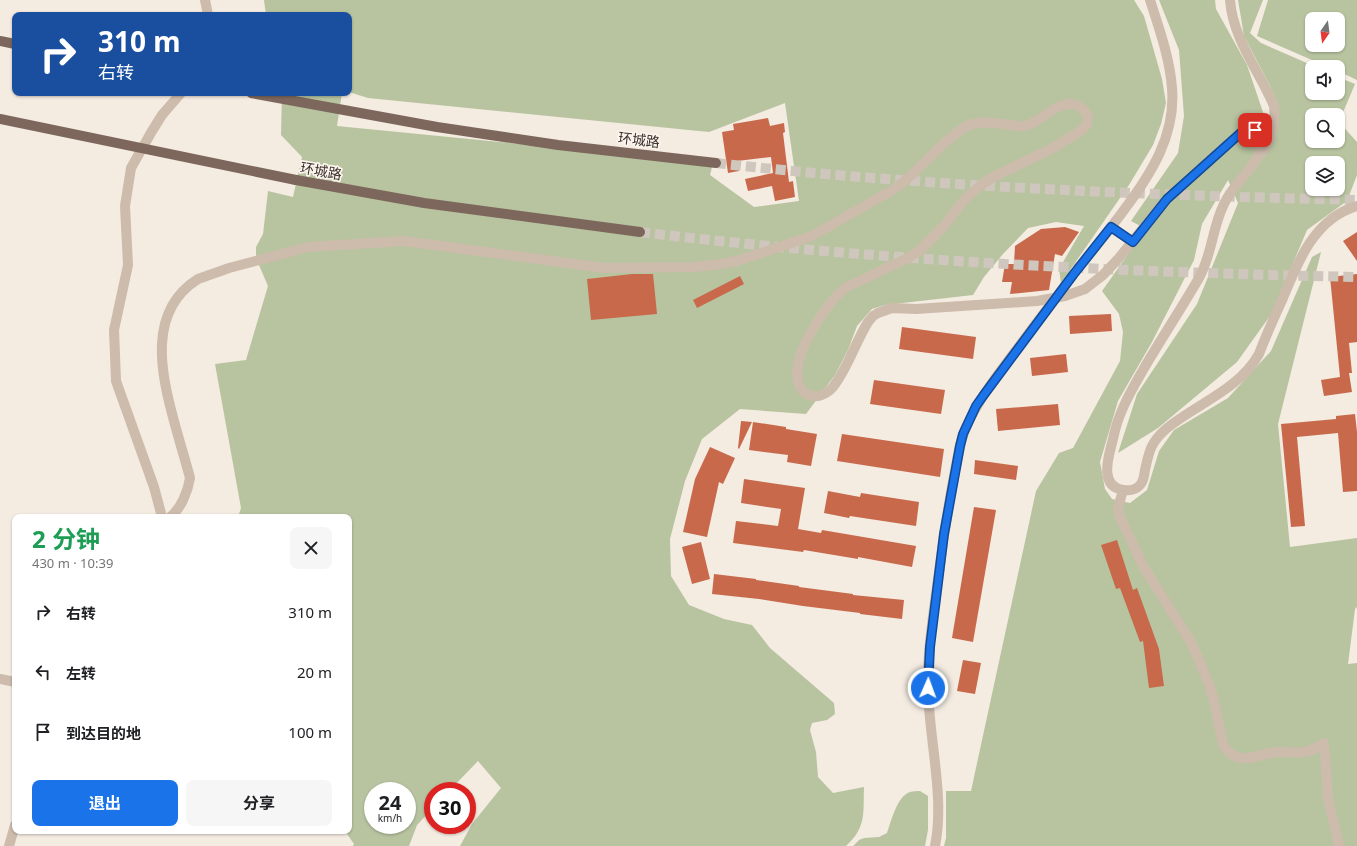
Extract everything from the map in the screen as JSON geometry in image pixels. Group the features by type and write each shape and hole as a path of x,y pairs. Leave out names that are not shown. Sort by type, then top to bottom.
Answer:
{"main road":[{"path":"0,41 12,43"},
{"name":"环城路","path":"266,96 437,127 503,137 716,163"},
{"name":"环城路","path":"0,119 296,180 424,203 640,232"}],"street":[{"path":"205,0 207,12"},
{"path":"935,846 938,819 929,715 928,669 944,534 960,446 968,422 983,396 1032,329 1145,182 1161,152 1168,134 1171,115 1172,88 1170,73 1150,0"},
{"path":"1230,0 1233,19 1240,40 1274,106 1275,116 1272,132 1267,146 1227,197 1219,216 1208,259 1202,272 1164,334 1121,410 1108,464 1107,473 1112,485 1118,489 1134,490 1141,484 1150,448 1155,440 1174,423 1226,388 1251,365 1259,354 1294,269 1305,249 1324,225 1336,215 1346,209 1357,206"},
{"path":"161,514 154,487 116,381 114,330 128,265 125,206 131,168 162,115 178,96"},
{"path":"174,514 187,491 190,478 164,379 162,351 164,325 173,304 184,289 198,279 229,268 308,247 404,241 604,268 694,267 737,261 812,236 891,192 908,179 943,145 966,126 984,122 1024,126 1031,124 1050,112 1066,105 1075,105 1083,109 1088,117 1088,120 1087,124 1082,130 1054,148 997,175 980,185 964,200 944,226 919,251 839,293 823,313 812,331 798,368 798,381 802,390 807,394 817,397 825,394 836,382 865,328 873,316 878,313 892,308 916,309 1030,302 1052,299 1076,293 1093,284 1103,275 1133,242 1167,199 1245,129 1248,128 1255,130 1260,138 1258,157"},
{"path":"1111,227 1133,242"},
{"path":"1124,490 1118,508 1119,516 1143,566 1192,644 1213,697 1225,749 1232,755 1250,758 1275,752 1303,752 1324,743 1328,798 1339,846"},
{"path":"0,679 12,681"},
{"path":"9,846 12,834"}],"green space":[{"path":"264,0 1134,0 1144,16 1162,79 1166,103 1161,124 1153,145 1129,185 1061,283 1059,269 1084,226 1056,222 1028,228 1003,254 984,277 973,295 885,305 872,309 857,326 848,350 835,375 806,414 740,409 702,439 685,481 670,539 671,576 689,605 724,619 752,625 770,648 834,703 835,714 827,720 812,723 810,730 816,752 818,777 833,793 864,787 861,826 853,839 846,846 460,846 467,834 476,834 476,819 501,788 478,761 458,782 424,782 424,818 416,828 416,782 364,782 364,834 414,834 409,846 353,846 354,844 347,834 352,834 352,514 239,514 241,508 215,364 246,360 268,286 256,258 256,247 263,234 268,191 293,197 302,157 281,135 282,96 342,96 337,126 713,163 710,175 754,207 799,201 785,103 709,132 368,98 352,93 352,12 266,12"},
{"path":"1159,0 1215,0 1216,9 1247,65 1266,121 1278,104 1244,36 1238,0 1263,0 1250,33 1261,43 1305,62 1305,100 1345,100 1345,80 1355,84 1345,108 1305,108 1305,148 1345,148 1345,129 1357,142 1357,175 1347,201 1307,230 1272,313 1237,362 1158,428 1118,453 1137,394 1197,304 1238,203 1228,180 1202,224 1194,260 1152,342 1118,401 1100,462 1105,489 1112,499 1130,503 1147,490 1159,451 1174,430 1228,398 1271,351 1312,257 1321,252 1278,424 1290,547 1357,538 1357,607 1355,609 1348,664 1357,663 1357,846 944,846 946,838 946,791 971,791 1036,491 1059,453 1073,448 1120,361 1123,332 1119,314 1102,291 1146,229 1131,221 1178,153 1184,116 1179,50"},
{"path":"1268,0 1357,0 1357,80 1345,74 1345,60 1312,60 1257,36"},
{"path":"920,791 928,796 928,830 925,846 853,846 859,840 864,838 879,837 887,833 895,810 901,799 905,794"}],"building":[{"path":"768,118 770,126 784,123 785,132 783,133 789,182 793,181 795,197 775,201 772,186 748,191 745,179 773,173 771,157 737,161 739,171 728,173 722,132 734,130 733,124"},
{"path":"1065,227 1079,232 1062,256 1055,254 1049,290 1010,294 1012,282 1002,282 1005,264 1014,264 1015,246 1041,229"},
{"path":"1357,232 1357,261 1343,241"},
{"path":"632,274 653,274 657,314 591,320 587,279"},
{"path":"1357,274 1357,342 1349,343 1352,373 1349,373 1352,392 1324,396 1321,380 1340,377 1330,277"},
{"path":"740,276 744,284 697,308 693,300"},
{"path":"1111,314 1112,331 1070,334 1069,316"},
{"path":"902,327 976,337 973,359 899,349"},
{"path":"1066,354 1068,372 1032,376 1030,358"},
{"path":"874,380 945,390 941,414 870,404"},
{"path":"1058,404 1060,425 998,431 996,409"},
{"path":"1355,414 1357,432 1357,491 1343,492 1338,433 1297,437 1305,526 1291,527 1281,424 1336,419 1336,416"},
{"path":"741,421 752,422 739,449 738,448"},
{"path":"753,422 817,434 811,466 787,462 788,455 749,450"},
{"path":"842,434 944,449 940,477 837,461"},
{"path":"710,447 735,458 723,484 719,482 707,537 683,532 695,479"},
{"path":"975,460 1018,466 1016,480 974,474"},
{"path":"744,479 805,488 798,529 821,533 822,530 916,546 912,567 858,557 858,559 804,550 803,552 733,543 736,521 778,526 781,509 741,503"},
{"path":"828,491 860,497 861,493 919,502 916,526 850,516 849,518 824,513"},
{"path":"974,507 996,510 973,642 952,638"},
{"path":"1117,540 1133,590 1137,588 1159,649 1164,686 1149,688 1143,641 1140,642 1120,588 1116,589 1101,545"},
{"path":"701,542 710,579 692,584 682,547"},
{"path":"714,574 756,579 853,595 904,600 902,619 712,594"},
{"path":"963,660 981,663 975,694 957,691"}],"tunnel":[{"path":"716,163 876,178 1036,189 1357,200"},
{"path":"640,232 819,251 998,264 1177,272 1357,277"}],"route":[{"path":"928,688 930,647 944,534 960,446 963,434 976,406 1032,329 1111,227 1133,242 1167,199 1245,129 1251,128 1255,130"}]}
